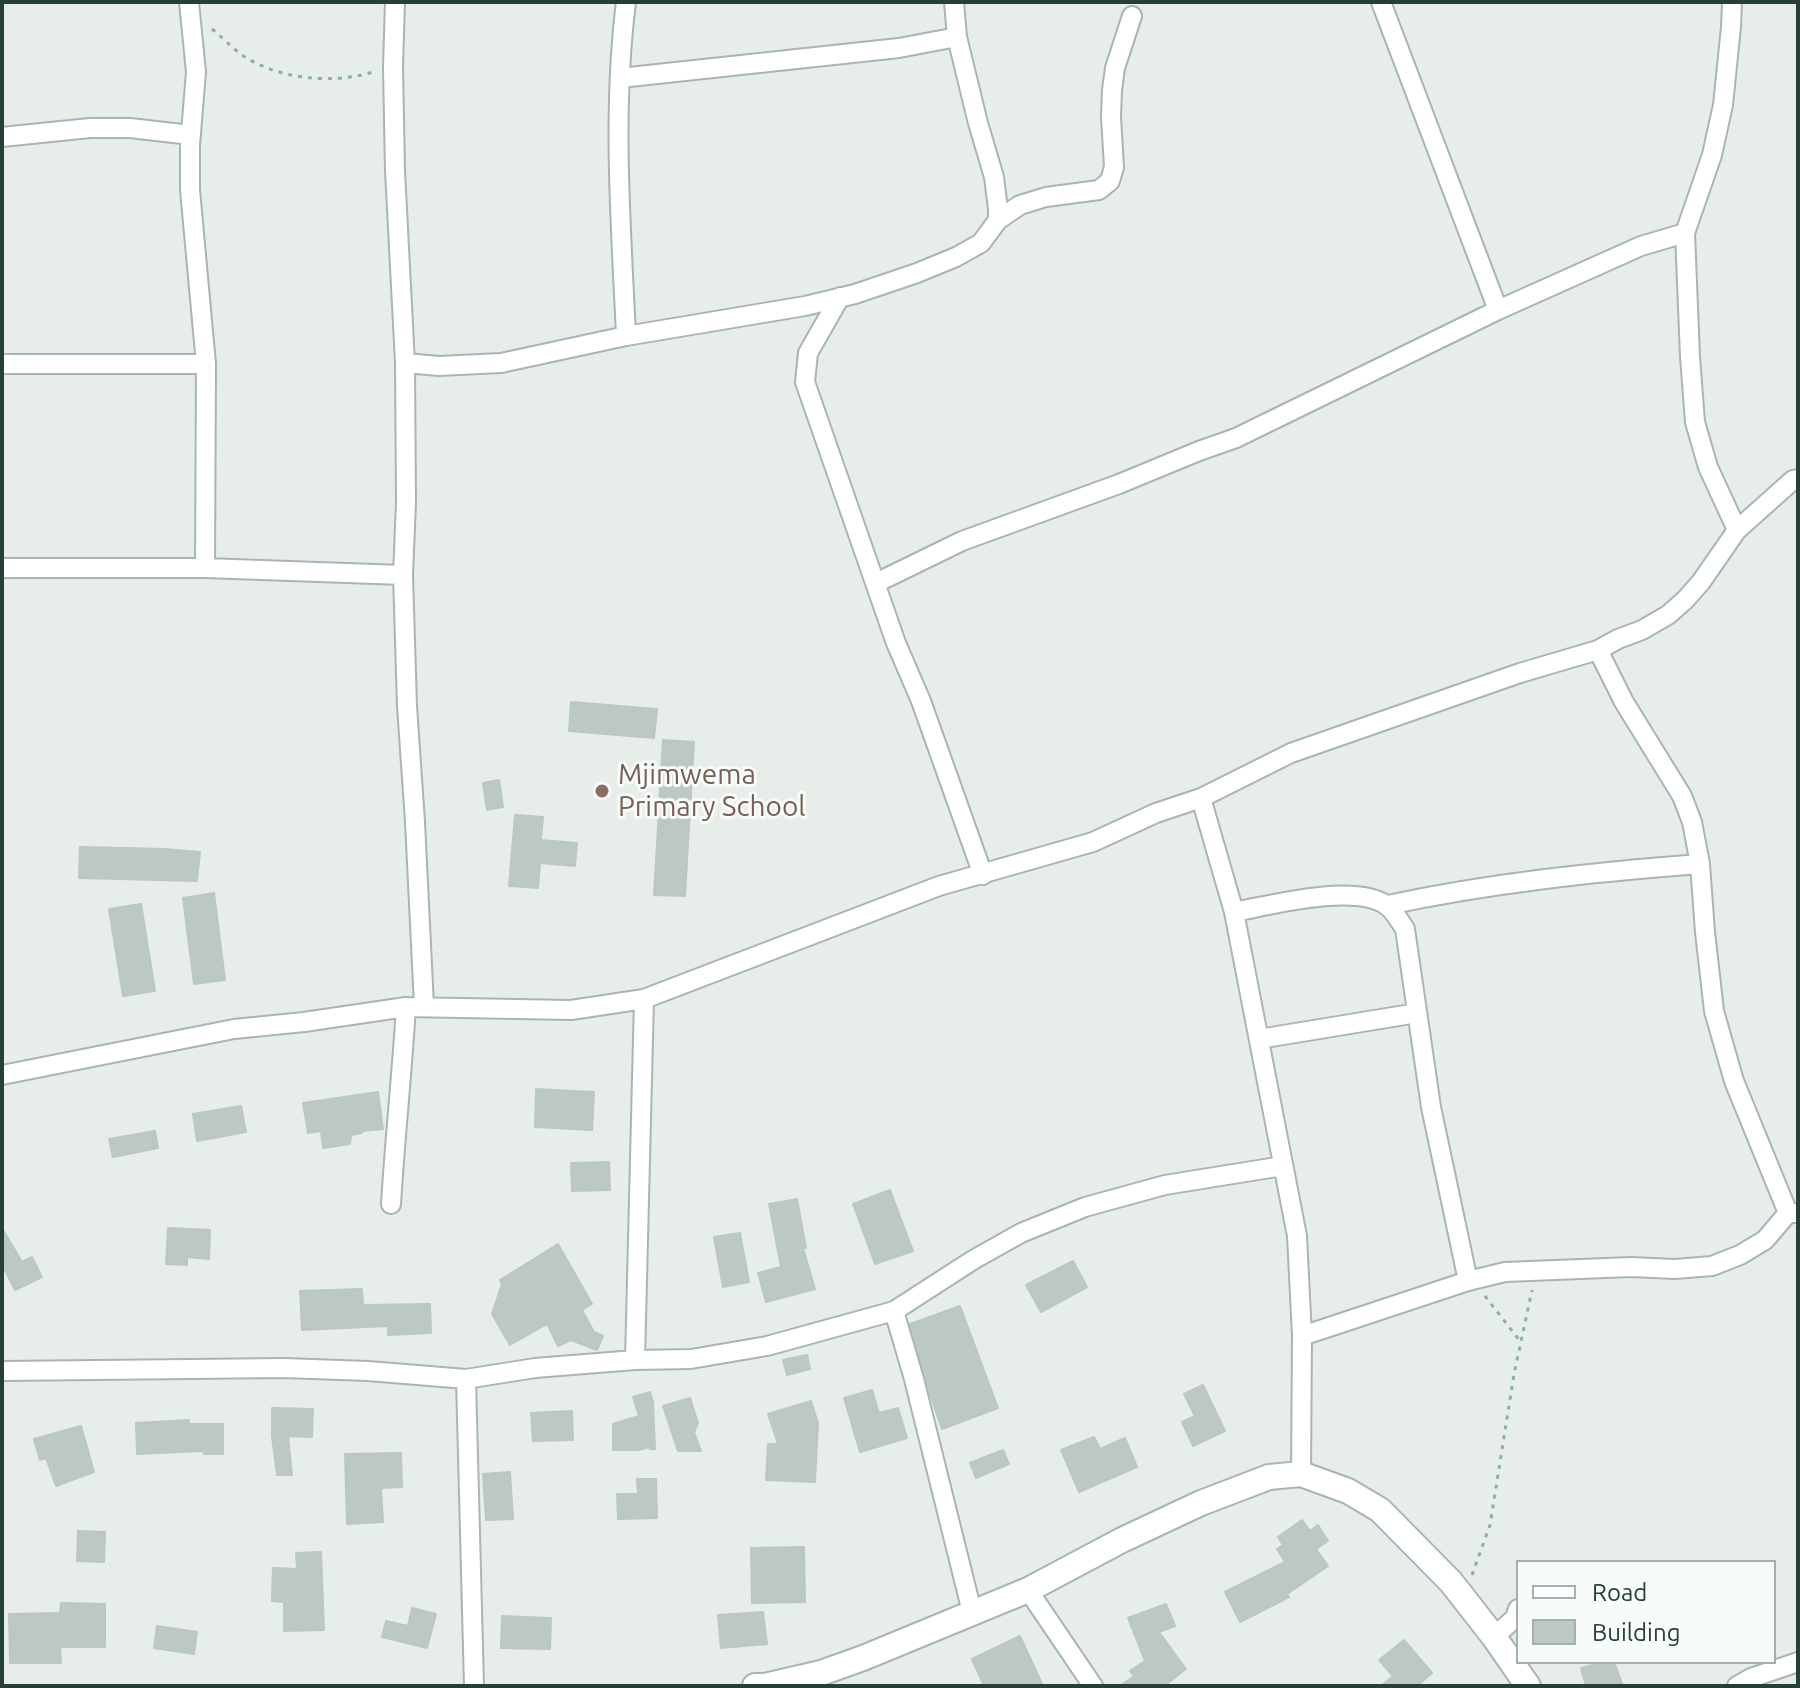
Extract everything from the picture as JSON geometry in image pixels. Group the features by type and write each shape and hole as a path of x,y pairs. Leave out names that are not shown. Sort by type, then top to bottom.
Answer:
{"street":[{"path":"391,1204 402,1078 415,1007 415,822 403,575 405,363 393,67 395,2"},
{"path":"626,2 618,114 626,336"},
{"path":"954,2 957,37 994,177 998,220"},
{"path":"1381,2 1498,310"},
{"path":"1732,2 1723,105 1712,155 1685,233 1695,422 1708,467 1737,530"},
{"path":"189,7 196,72 190,190 206,364 205,568"},
{"path":"405,363 439,366 501,363 626,336 770,313 840,297 917,273 956,257 981,243 998,220 1020,205 1046,197 1099,190 1110,181 1114,167 1112,90 1115,68 1132,16"},
{"path":"620,78 899,48 957,37"},
{"path":"2,137 90,128 130,128 191,135"},
{"path":"876,583 962,541 1236,438 1498,310 1641,246 1685,233"},
{"path":"840,297 808,353 805,382 896,643 921,701 983,875"},
{"path":"2,364 206,364"},
{"path":"2,1075 234,1029 415,1007 571,1010 644,999 939,886 1093,842 1156,813 1201,798 1291,753 1520,673 1598,650 1668,615 1701,582 1737,530 1793,480 1798,479"},
{"path":"2,568 205,568 403,575"},
{"path":"1302,1336 1471,1280 1505,1272 1712,1266 1740,1255 1765,1240 1793,1213 1734,1081 1714,1011 1700,864 1692,822 1682,796 1624,702 1598,650"},
{"path":"1201,798 1234,912 1297,1236 1302,1336 1301,1474"},
{"path":"1388,905 1508,883 1700,864"},
{"path":"1234,912 1344,895 1368,897 1388,905 1405,929 1431,1107 1471,1280"},
{"path":"635,1360 644,999"},
{"path":"1259,1039 1417,1013"},
{"path":"2,1371 284,1368 466,1379 535,1368 691,1359 767,1346 894,1311 1021,1233 1085,1207 1165,1185 1283,1166"},
{"path":"894,1311 972,1612"},
{"path":"466,1379 474,1686"},
{"path":"755,1686 821,1673 863,1658 1028,1590 1122,1540 1201,1503 1269,1477 1301,1474 1348,1491 1380,1510 1464,1598 1506,1635 1516,1658"},
{"path":"1028,1590 1093,1686"},
{"path":"1506,1635 1516,1615"},
{"path":"1737,1686 1798,1662"},
{"path":"1519,1664 1528,1686"}],"path":[{"path":"189,7 245,57 267,68 303,78 325,79 357,77 393,67"},
{"path":"1464,1598 1490,1525 1502,1439 1536,1271"},
{"path":"1471,1280 1520,1341"}],"building":[{"path":"571,702 657,709 654,738 569,731"},
{"path":"663,740 694,742 685,896 654,895"},
{"path":"499,780 503,807 487,810 483,783"},
{"path":"515,815 543,817 541,840 577,843 575,866 540,863 538,888 509,886"},
{"path":"80,847 200,852 197,881 79,878"},
{"path":"214,893 225,980 194,984 183,898"},
{"path":"141,904 155,991 123,996 109,909"},
{"path":"536,1089 594,1092 592,1130 535,1127"},
{"path":"378,1092 383,1129 362,1131 351,1135 350,1144 323,1148 321,1131 308,1133 303,1103"},
{"path":"241,1106 246,1132 197,1141 193,1114"},
{"path":"155,1131 158,1148 113,1157 109,1139"},
{"path":"609,1162 610,1190 572,1191 571,1163"},
{"path":"890,1190 913,1251 875,1264 853,1204"},
{"path":"797,1199 806,1248 803,1248 815,1289 766,1302 758,1273 781,1267 769,1204"},
{"path":"2,1228 22,1262 32,1257 42,1277 15,1290 2,1264"},
{"path":"168,1228 210,1230 209,1259 187,1257 187,1265 166,1264"},
{"path":"740,1233 749,1282 723,1287 714,1237"},
{"path":"558,1244 592,1304 582,1310 594,1332 603,1336 597,1350 571,1340 558,1346 547,1324 510,1345 492,1314 502,1284 500,1280"},
{"path":"1073,1261 1087,1287 1041,1312 1026,1285"},
{"path":"362,1289 363,1305 430,1304 431,1333 388,1335 388,1326 302,1330 300,1291"},
{"path":"960,1306 998,1408 942,1429 910,1324"},
{"path":"807,1355 810,1369 787,1375 783,1360"},
{"path":"1203,1385 1225,1431 1193,1446 1182,1422 1195,1416 1184,1394"},
{"path":"872,1390 879,1413 898,1408 907,1438 860,1452 844,1398"},
{"path":"650,1392 655,1449 613,1450 613,1424 639,1416 633,1397"},
{"path":"690,1398 698,1423 694,1432 701,1451 678,1451 663,1406"},
{"path":"811,1401 818,1423 815,1482 766,1480 768,1444 778,1444 768,1414"},
{"path":"272,1408 313,1409 312,1437 288,1436 292,1475 277,1475"},
{"path":"572,1411 573,1440 533,1441 531,1413"},
{"path":"189,1420 189,1424 223,1424 223,1454 204,1454 204,1451 137,1454 136,1423"},
{"path":"81,1426 94,1472 56,1486 46,1458 40,1460 34,1439"},
{"path":"1094,1437 1100,1449 1125,1438 1137,1467 1079,1492 1061,1450"},
{"path":"1003,1450 1009,1464 976,1478 970,1463"},
{"path":"401,1453 402,1487 381,1488 383,1522 347,1524 345,1454"},
{"path":"510,1472 513,1519 486,1520 483,1474"},
{"path":"637,1479 656,1479 657,1518 618,1519 617,1494 638,1494"},
{"path":"1302,1520 1310,1531 1318,1525 1328,1541 1316,1549 1328,1566 1287,1594 1289,1597 1240,1622 1225,1592 1285,1562 1277,1549 1283,1545 1278,1537"},
{"path":"78,1531 105,1532 104,1562 77,1561"},
{"path":"804,1547 805,1602 752,1603 751,1548"},
{"path":"321,1552 324,1630 284,1631 284,1602 272,1601 273,1568 297,1569 296,1553"},
{"path":"61,1603 105,1604 105,1647 60,1647 61,1663 10,1663 9,1614 60,1613"},
{"path":"1166,1604 1175,1626 1159,1632 1186,1669 1164,1686 1120,1686 1134,1676 1130,1671 1145,1661 1128,1618"},
{"path":"412,1608 436,1614 427,1648 382,1637 386,1621 408,1626"},
{"path":"763,1612 767,1644 721,1648 718,1615"},
{"path":"502,1616 551,1618 550,1649 501,1648"},
{"path":"157,1626 197,1632 194,1654 154,1648"},
{"path":"1020,1636 1043,1686 984,1686 972,1659"},
{"path":"1404,1640 1432,1673 1417,1686 1381,1686 1393,1676 1379,1660"},
{"path":"1615,1664 1623,1686 1586,1686 1581,1668"}],"place":[{"name":"Mjimwema Primary School","path":"602,791"}]}
